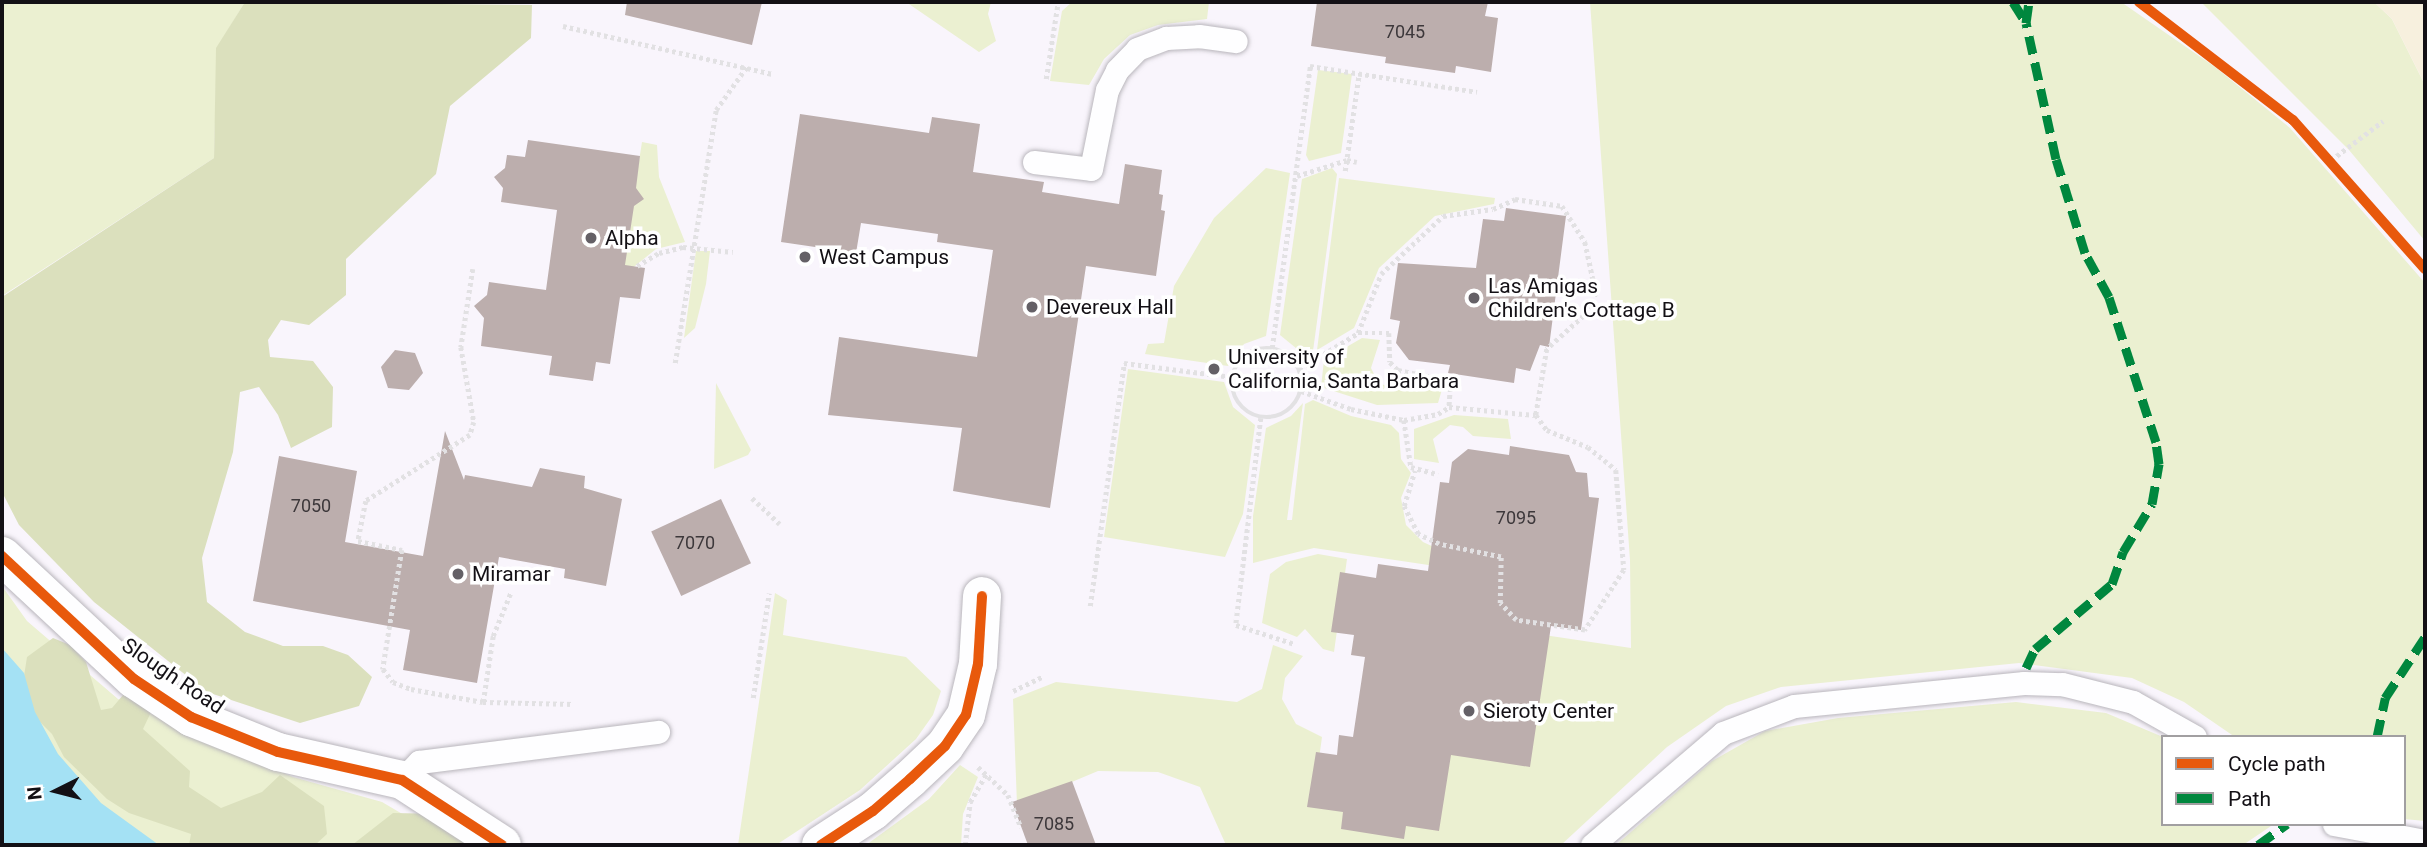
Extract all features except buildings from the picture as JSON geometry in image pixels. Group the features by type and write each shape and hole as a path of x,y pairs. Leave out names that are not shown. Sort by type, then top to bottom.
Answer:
{"street":[{"name":"Slough Road","path":"2,556 134,679 191,717 278,752 402,780 502,845"},
{"path":"821,845 873,811 910,779 945,746 966,715 978,664 982,596"}],"lane":[{"path":"1034,162 1091,169 1104,98 1117,70 1138,49 1166,38 1199,36 1236,41"},
{"path":"1592,845 1723,733 1794,706 2024,684 2062,684 2133,702 2191,735"},
{"path":"402,780 419,762 658,732"},
{"path":"2345,826 2425,841"}],"path":[{"path":"1046,79 1058,2"},
{"path":"564,26 748,65 773,74"},
{"path":"675,363 716,110 748,65"},
{"path":"1272,348 1310,66 1477,92"},
{"path":"1345,171 1359,74"},
{"path":"2331,160 2383,121"},
{"path":"2322,150 2340,170"},
{"path":"1297,176 1346,161 1357,162"},
{"path":"1358,333 1381,274 1443,216 1493,209 1515,199 1562,206 1585,242 1596,293 1589,311 1548,349 1536,415 1547,430 1588,447 1616,470 1624,570 1585,630 1516,620 1500,603 1501,557 1439,544 1418,534 1404,506 1415,471 1407,455 1404,420"},
{"path":"637,265 659,253 692,247 733,252"},
{"path":"472,269 461,347 474,422 470,435 366,501 358,541 402,550 383,669 393,682 483,702 574,704"},
{"path":"1299,369 1358,333 1389,333 1390,362 1398,370 1451,381 1449,407"},
{"path":"1272,348 1283,352 1299,369 1301,390 1282,415 1261,418 1235,399 1232,377 1251,352 1272,348"},
{"path":"1090,606 1124,363 1232,377"},
{"path":"1301,390 1351,410 1404,420 1438,414 1449,407 1536,415"},
{"path":"1261,418 1236,625 1295,644"},
{"path":"1415,471 1438,474"},
{"path":"752,498 780,524"},
{"path":"483,702 493,636 512,592"},
{"path":"753,698 769,593"},
{"path":"1004,694 1042,677"},
{"path":"972,762 1008,795 1021,828"},
{"path":"965,845 970,803 986,774"}],"green space":[{"path":"2,2 245,2 217,48 214,158 2,296"},
{"path":"245,2 532,5 531,38 450,106 436,174 346,259 346,295 309,325 281,320 268,340 270,357 313,361 333,387 332,427 291,448 278,415 259,387 240,392 233,452 202,558 207,602 245,632 283,646 323,646 348,655 372,677 359,706 300,723 207,692 94,602 19,525 2,492 2,297 214,158 216,48"},
{"path":"906,2 991,2 988,14 996,41 979,52"},
{"path":"1072,2 1209,2 1207,19 1158,25 1130,35 1104,59 1089,85 1050,81 1062,11"},
{"path":"1590,2 2121,2 2215,67 2290,128 2425,283 2425,821 2406,819 2406,735 2232,735 2184,702 2132,678 2019,663 1781,687 1726,706 1667,747 1561,845 1226,845 1200,787 1158,772 1098,771 1017,805 1013,699 1056,682 1237,702 1262,689 1273,645 1303,656 1285,678 1282,699 1296,724 1322,737 1313,803 1349,807 1442,567 1314,548 1253,563 1253,516 1266,428 1291,416 1303,403 1287,520 1292,520 1305,404 1313,400 1351,416 1391,425 1399,433 1401,459 1411,473 1401,498 1406,525 1423,542 1436,548 1518,631 1631,648 1630,560"},
{"path":"2201,2 2374,2 2392,19 2425,85 2425,241 2349,150"},
{"path":"1318,70 1352,74 1341,153 1309,161 1306,155"},
{"path":"642,142 657,145 659,177 685,242 656,249 630,270 622,268"},
{"path":"1266,168 1290,173 1266,336 1244,344 1228,366 1145,354 1148,344 1164,343 1174,286 1214,218"},
{"path":"1332,168 1337,174 1313,351 1302,353 1280,335 1302,179"},
{"path":"1339,178 1495,198 1494,204 1435,216 1379,268 1354,328 1317,350"},
{"path":"696,251 710,251 706,284 695,328 684,338"},
{"path":"1362,338 1380,340 1371,368 1378,382 1390,388 1406,380 1443,386 1438,403 1377,405 1321,387 1324,360"},
{"path":"1128,369 1224,382 1233,407 1255,425 1243,514 1225,557 1104,537"},
{"path":"716,383 751,450 748,455 714,469"},
{"path":"1454,415 1508,419 1511,439 1473,436 1463,427 1450,425 1433,439 1439,463 1414,459 1414,429"},
{"path":"1318,554 1347,559 1334,652 1323,649 1305,629 1297,637 1262,623 1270,574 1286,562"},
{"path":"2,586 27,621 118,699 293,777 382,802 455,845 2,845"},
{"path":"775,593 787,600 783,635 906,657 941,691 933,715 916,739 860,790 776,845 738,845"},
{"path":"53,638 70,645 86,662 101,710 112,708 123,695 152,710 143,729 190,771 189,787 221,808 262,792 280,775 324,806 327,834 315,845 189,845 191,834 129,813 107,799 64,757 52,734 30,712 22,689 27,657"},
{"path":"2016,702 2106,713 2161,736 2161,826 2271,826 2243,845 1616,845 1712,761 1765,731 1838,718"},
{"path":"960,765 978,777 963,814 961,845 866,845 929,799"},
{"path":"393,813 444,814 466,845 352,845"}],"sand":[{"path":"2374,2 2425,2 2425,85 2392,19"}],"water":[{"path":"2,648 24,673 35,712 58,754 101,803 159,845 2,845"}],"marked path":[{"path":"2013,2 2026,23"},
{"path":"2026,668 2035,649 2112,584 2123,552 2152,504 2159,464 2156,442 2109,297 2085,253 2056,159 2026,23 2029,2"},
{"path":"2377,735 2385,698 2425,637"},
{"path":"2258,845 2284,826"}],"cycle path":[{"path":"2139,2 2293,120 2425,269"},
{"path":"2,556 134,679 191,717 278,752 402,780 502,845"},
{"path":"821,845 873,811 910,779 945,746 966,715 978,664 982,596"}],"place":[{"name":"Alpha","path":"591,238"},
{"name":"West Campus","path":"805,257"},
{"name":"Las Amigas Children's Cottage B","path":"1474,298"},
{"name":"Devereux Hall","path":"1032,307"},
{"name":"University of California, Santa Barbara","path":"1214,369"},
{"name":"Miramar","path":"458,574"},
{"name":"Sieroty Center","path":"1469,711"}]}
